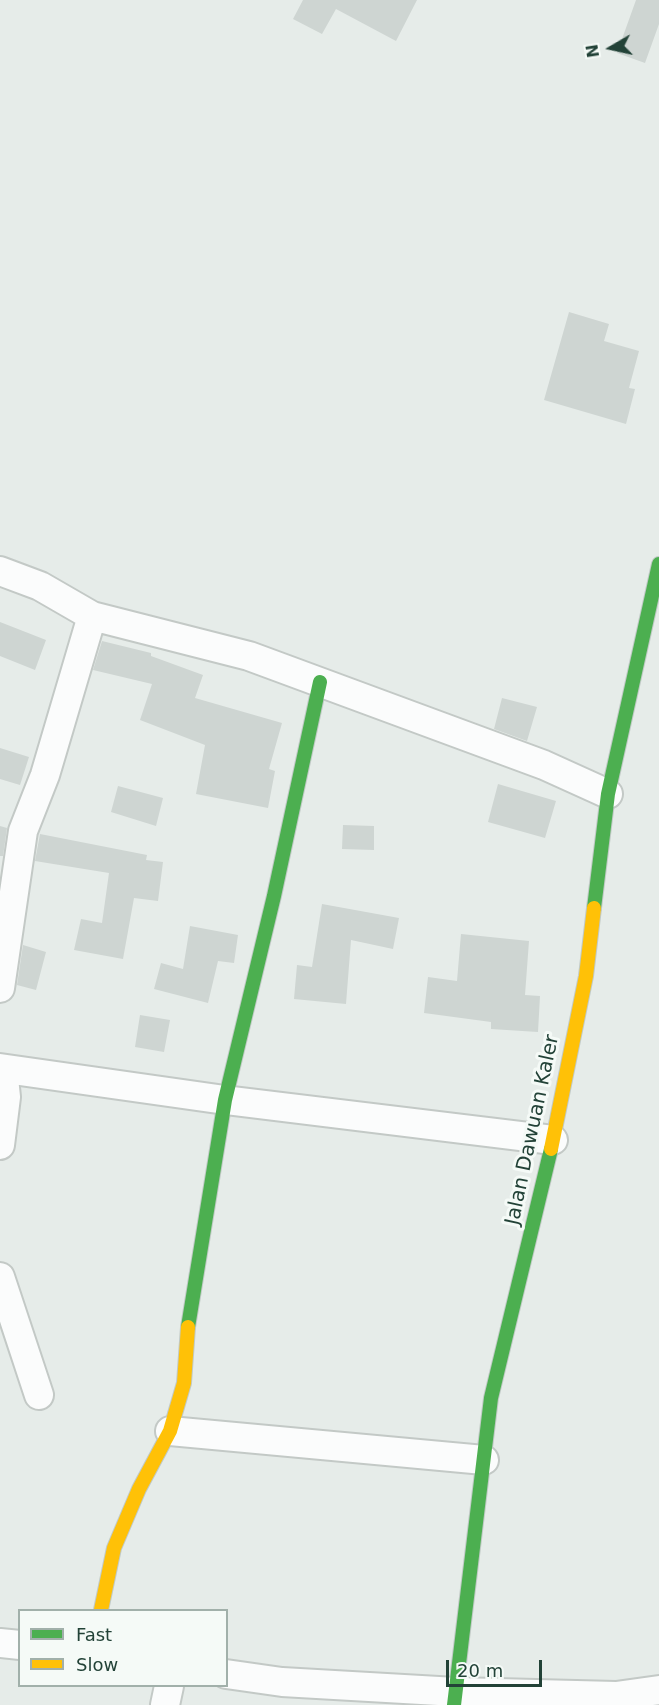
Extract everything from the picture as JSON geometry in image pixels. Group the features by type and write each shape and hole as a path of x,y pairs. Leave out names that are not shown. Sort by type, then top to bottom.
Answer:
{"street":[{"name":"Jalan Dawuan Kaler","path":"455,1699 491,1398 553,1140 586,976 608,794 659,564"},
{"path":"0,572 40,586 92,616 249,656 544,765 608,794"},
{"path":"0,988 23,831 45,775 92,616"},
{"path":"101,1609 114,1548 139,1489 170,1431 184,1383 187,1330 225,1100 274,896 320,682"},
{"path":"0,1145 6,1097 2,1068 225,1100 553,1140"},
{"path":"0,1277 39,1395"},
{"path":"170,1431 484,1460"},
{"path":"0,1643 18,1646"},
{"path":"228,1674 282,1682 455,1699 616,1700 659,1690"},
{"path":"165,1705 169,1687"}],"building":[{"path":"303,0 417,0 396,41 336,9 322,34 293,19"},
{"path":"636,0 659,0 659,24 645,63 617,53"},
{"path":"569,312 609,324 604,341 639,351 629,388 635,389 626,424 544,400"},
{"path":"0,622 46,640 35,670 0,656"},
{"path":"102,641 151,653 151,656 203,675 195,698 282,723 269,769 275,771 268,808 196,794 205,745 140,720 152,684 93,670"},
{"path":"502,698 537,707 527,741 494,729"},
{"path":"0,748 29,757 20,785 0,779"},
{"path":"498,784 556,801 545,838 488,822"},
{"path":"118,786 163,798 156,826 111,812"},
{"path":"343,825 374,826 374,850 342,849"},
{"path":"0,826 7,828 3,856 0,856"},
{"path":"40,834 147,855 146,860 163,862 158,901 134,898 123,959 74,950 81,919 102,923 109,873 35,861"},
{"path":"322,904 399,918 393,949 351,940 346,1004 294,999 297,965 312,967"},
{"path":"190,926 238,935 234,963 218,961 208,1003 154,989 161,963 183,969"},
{"path":"461,934 529,941 525,995 540,996 538,1032 491,1029 491,1022 424,1013 428,977 457,981"},
{"path":"23,945 46,952 36,990 17,985"},
{"path":"140,1015 170,1020 164,1052 135,1047"}],"traffic: fast":[{"path":"594,908 608,794 659,564"},
{"path":"188,1327 225,1100 274,896 320,682"},
{"path":"454,1705 491,1398 551,1149"}],"traffic: slow":[{"path":"551,1149 586,976 594,908"},
{"path":"101,1609 114,1548 139,1489 170,1431 184,1383 188,1327"}]}
